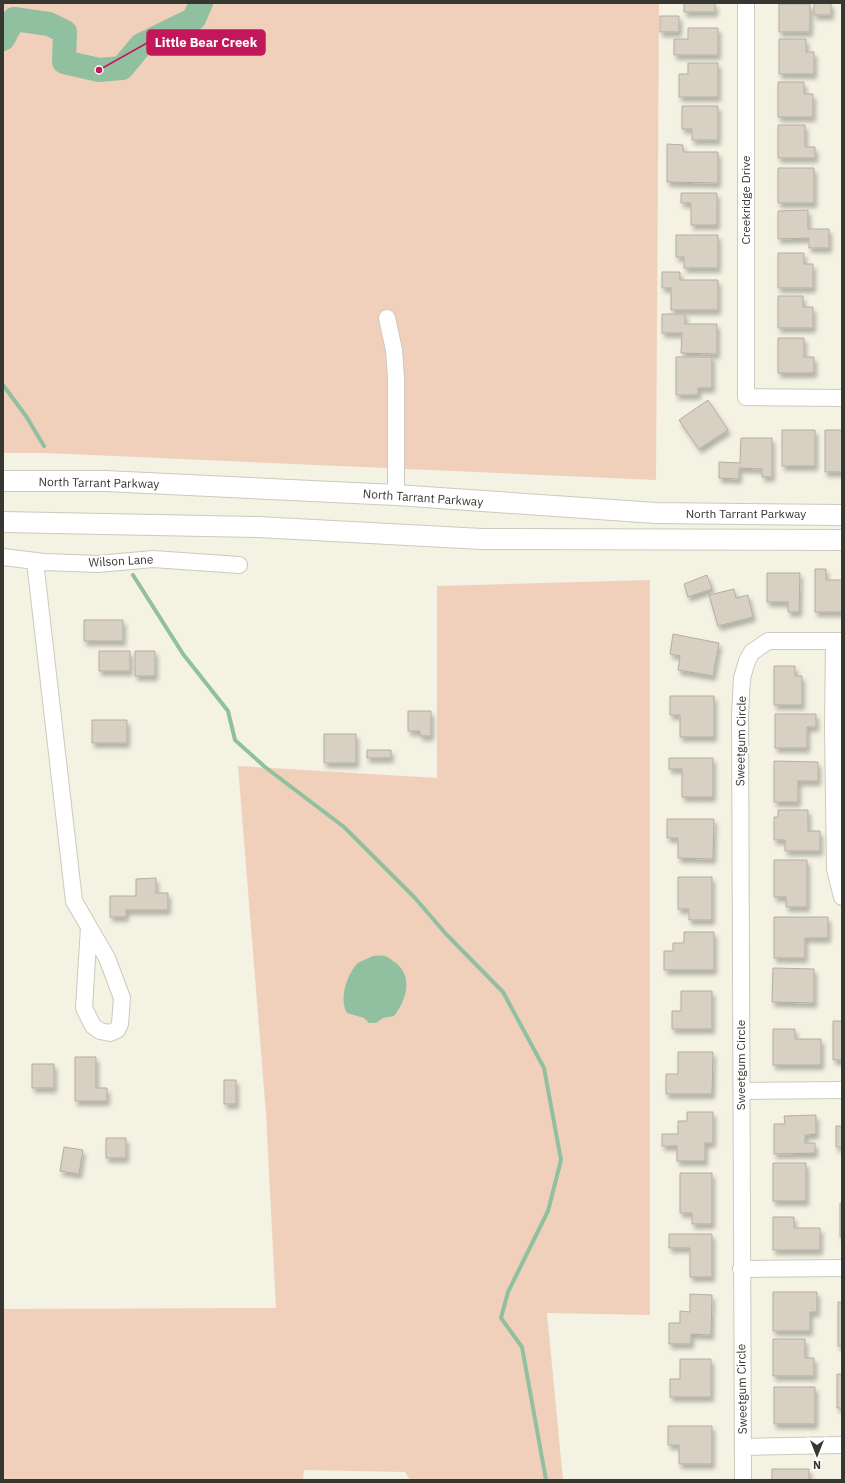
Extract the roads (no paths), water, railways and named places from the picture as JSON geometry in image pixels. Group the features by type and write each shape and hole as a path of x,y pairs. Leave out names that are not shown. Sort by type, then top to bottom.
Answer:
{"main road":[{"name":"North Tarrant Parkway","path":"3,481 105,481 396,495 656,513 842,515"},
{"path":"3,522 258,527 471,539 842,540"}],"street":[{"name":"Creekridge Drive","path":"746,3 746,398 842,398"},
{"path":"387,318 394,350 396,378 396,495"},
{"name":"Wilson Lane","path":"3,557 35,561 98,564 153,559 239,565"},
{"path":"35,561 74,901 107,958 122,998 120,1024 117,1030 110,1033 100,1031 93,1026 84,1008 89,927"},
{"name":"Sweetgum Circle","path":"743,1480 740,714 742,678 752,652 768,641 838,641"},
{"path":"838,641 833,728 835,869 842,897"},
{"path":"742,1092 842,1090"},
{"path":"741,1269 842,1268"},
{"path":"743,1447 842,1445"}],"waterway":[{"path":"3,39 14,19 49,24 65,32 64,62 99,70 122,68 141,45 194,19 201,3"},
{"path":"3,385 26,416 44,446"},
{"path":"133,575 183,654 228,711 235,740 265,767 344,827 415,898 446,934 503,992 544,1068 561,1160 548,1211 508,1292 501,1318 522,1347 546,1480"}],"place":[{"name":"Little Bear Creek","path":"99,70"}]}
